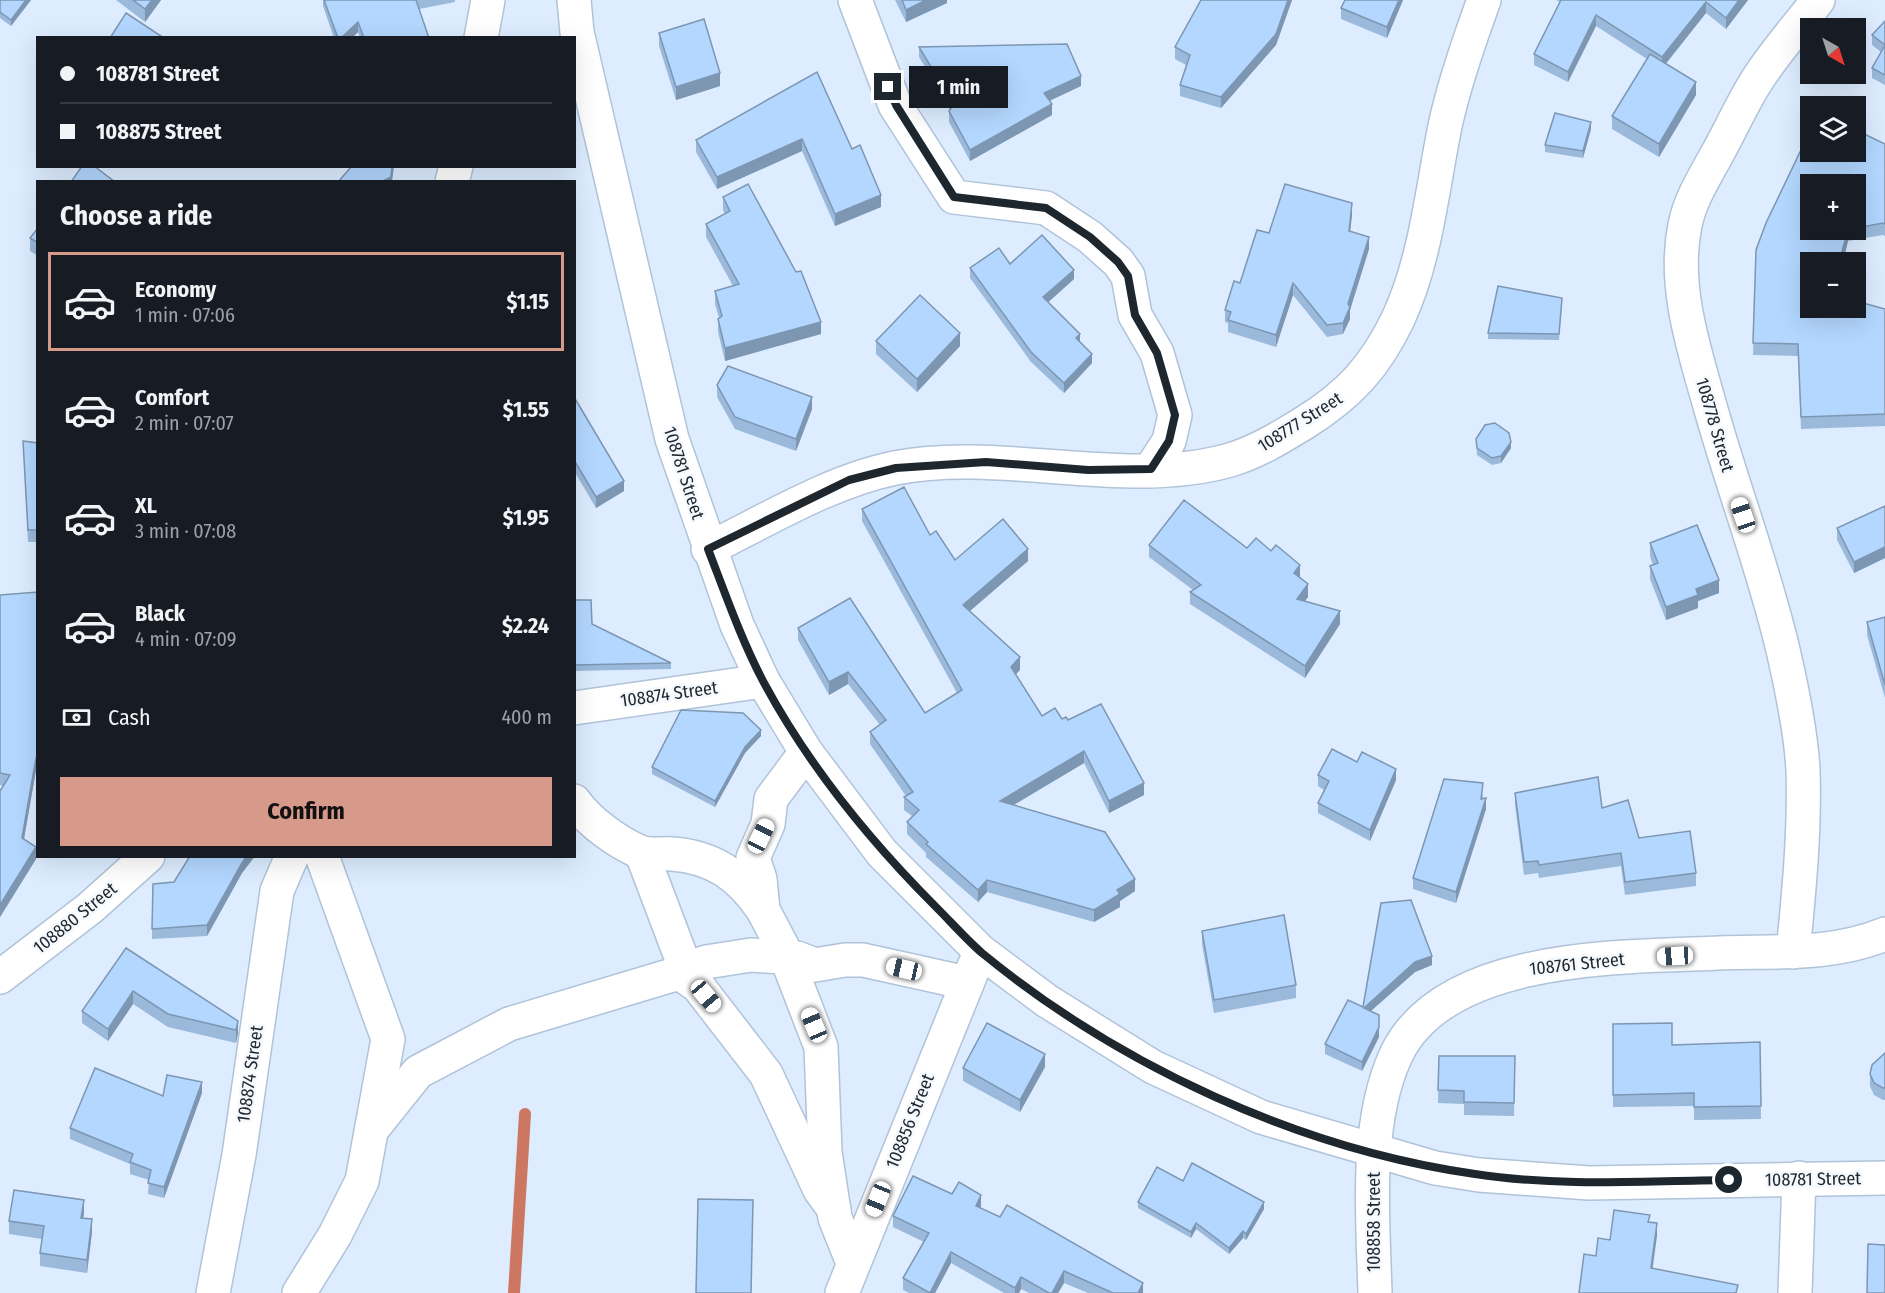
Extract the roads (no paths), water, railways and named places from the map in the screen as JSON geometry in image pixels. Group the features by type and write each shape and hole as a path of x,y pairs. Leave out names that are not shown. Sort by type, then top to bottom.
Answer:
{"street":[{"path":"481,36 488,0"},
{"name":"108781 Street","path":"574,0 577,32 672,439 708,549 737,625 763,681 806,752 882,853 980,951 1047,1001 1153,1067 1261,1117 1434,1168 1479,1175 1589,1183 1885,1178"},
{"path":"855,0 896,105 954,197 1046,208 1090,237 1118,262 1128,276 1135,315 1157,353 1175,415 1169,441 1151,469"},
{"name":"108777 Street","path":"708,549 849,480 896,468 986,462 1088,470 1192,467 1230,460 1256,450 1334,403 1350,390 1375,362 1398,318 1424,237 1446,123 1484,0"},
{"name":"108778 Street","path":"1793,952 1799,886 1803,770 1798,727 1783,652 1765,581 1728,471 1690,338 1684,298 1682,256 1685,225 1704,178 1755,84 1818,0"},
{"name":"108874 Street","path":"576,708 763,681"},
{"path":"764,909 760,879 753,858 755,849 768,824 771,799 806,752"},
{"path":"576,803 604,830 642,854 674,854 707,860 746,885 764,909 821,1047 825,1152 834,1209 853,1263"},
{"path":"642,854 683,972 698,986 766,1074 786,1121 804,1150 820,1190 834,1209"},
{"name":"108880 Street","path":"0,977 90,908 146,858"},
{"name":"108874 Street","path":"213,1293 238,1155 277,891 291,858"},
{"path":"299,1293 335,1235 362,1181 388,1039 323,858"},
{"name":"108761 Street","path":"1374,1152 1384,1092 1396,1054 1417,1026 1436,1008 1454,995 1484,981 1516,971 1589,961 1844,948 1885,934"},
{"name":"108856 Street","path":"842,1293 980,951"},
{"path":"371,1131 418,1072 509,1024 683,972 706,962 751,955 797,958 815,965 845,960 863,960 967,983"},
{"name":"108858 Street","path":"1374,1152 1375,1293"},
{"path":"1795,1293 1799,1178"}],"waterway":[{"path":"514,1293 525,1114"}]}
